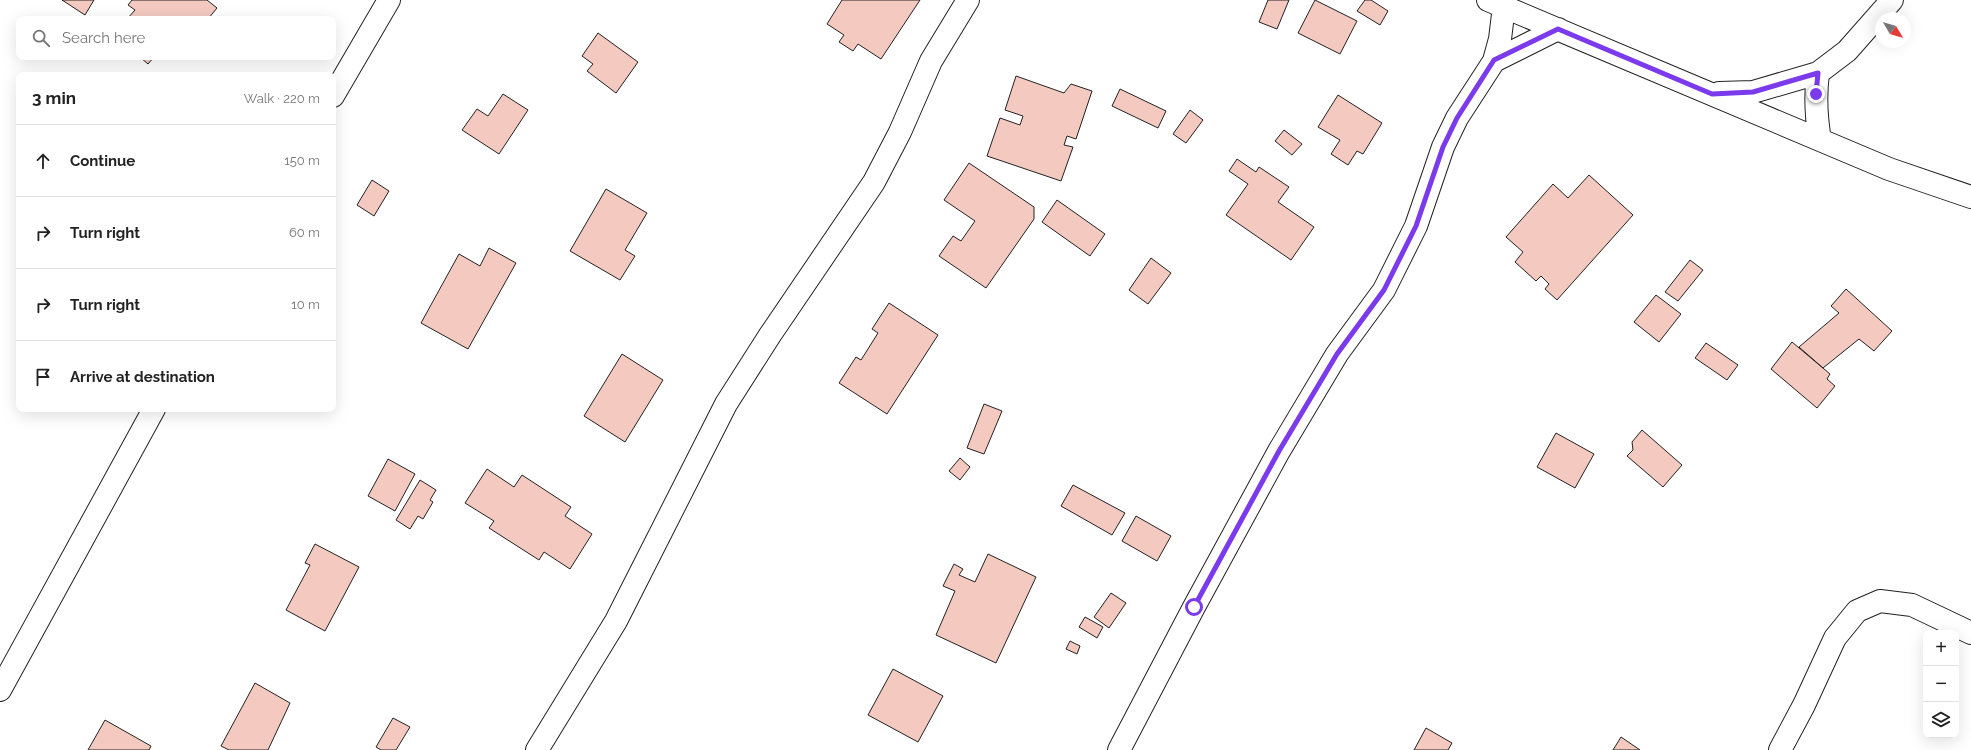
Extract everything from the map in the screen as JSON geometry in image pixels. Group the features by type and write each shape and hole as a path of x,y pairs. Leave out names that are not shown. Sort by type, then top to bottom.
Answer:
{"street":[{"path":"336,91 389,0"},
{"path":"537,750 616,621 726,404 770,335 874,182 900,132 931,61 968,0"},
{"path":"1712,94 1753,92 1818,73 1847,51 1892,0"},
{"path":"1119,750 1194,607 1279,451 1337,354 1384,290 1416,226 1443,147 1457,118 1494,60 1500,39 1496,3 1889,169 1971,197"},
{"path":"1494,60 1558,29"},
{"path":"1818,73 1816,117 1820,140"},
{"path":"0,690 152,412"},
{"path":"1780,750 1804,705 1835,638 1857,611 1880,601 1912,605 1971,632"}],"building":[{"path":"62,0 94,0 85,15"},
{"path":"132,0 207,0 217,8 210,16 130,16 135,10 128,5"},
{"path":"842,0 920,0 881,59 858,44 853,51 839,42 844,35 827,24"},
{"path":"1268,0 1289,0 1277,29 1259,22"},
{"path":"1315,0 1357,21 1340,54 1298,33"},
{"path":"1365,0 1371,0 1388,11 1380,25 1357,11"},
{"path":"598,33 638,62 616,93 587,71 593,64 582,56"},
{"path":"143,60 151,60 148,64"},
{"path":"1016,76 1064,93 1071,84 1092,91 1076,139 1067,136 1064,145 1073,147 1061,181 987,156 1000,118 1020,125 1023,116 1005,110"},
{"path":"1120,89 1166,111 1158,128 1112,106"},
{"path":"503,94 528,110 499,154 462,130 477,109 488,116"},
{"path":"1338,95 1382,123 1363,154 1357,151 1348,165 1331,154 1340,140 1318,127"},
{"path":"1190,110 1203,120 1186,143 1173,134"},
{"path":"1284,130 1302,144 1292,155 1275,141"},
{"path":"1237,159 1256,172 1259,167 1289,187 1278,202 1314,227 1291,260 1226,215 1248,184 1229,171"},
{"path":"969,163 1034,207 1034,219 986,288 939,256 953,236 961,241 975,221 944,200"},
{"path":"1589,175 1633,215 1557,300 1545,289 1549,284 1541,276 1536,281 1515,262 1523,252 1506,237 1553,184 1568,198"},
{"path":"372,180 389,191 374,216 357,205"},
{"path":"606,189 647,213 625,250 635,256 620,280 570,251"},
{"path":"1057,200 1105,234 1090,256 1042,222"},
{"path":"489,248 516,263 468,349 421,323 459,254 480,266"},
{"path":"1151,258 1171,273 1148,304 1129,290"},
{"path":"1690,260 1703,270 1678,301 1665,292"},
{"path":"1846,289 1892,331 1874,351 1859,339 1823,368 1799,347 1839,313 1831,306"},
{"path":"1656,295 1681,314 1659,342 1634,322"},
{"path":"889,303 938,335 887,414 839,383 856,357 861,360 878,333 872,329"},
{"path":"1792,342 1830,374 1827,379 1835,386 1817,408 1771,369"},
{"path":"1706,343 1738,365 1727,380 1695,358"},
{"path":"622,354 663,380 625,442 584,416"},
{"path":"984,404 1002,411 984,454 967,448"},
{"path":"1642,430 1682,465 1663,487 1627,456 1633,450 1632,442"},
{"path":"1556,433 1594,454 1575,488 1537,467"},
{"path":"960,458 970,467 960,480 949,471"},
{"path":"388,459 415,474 395,511 368,496"},
{"path":"487,469 514,487 522,475 571,507 565,516 592,534 570,569 544,552 539,560 489,528 494,521 465,503"},
{"path":"420,480 436,490 430,500 433,502 423,519 418,516 410,529 396,520"},
{"path":"1073,485 1125,513 1112,535 1061,506"},
{"path":"1136,516 1171,536 1157,561 1122,541"},
{"path":"315,544 359,567 325,631 286,610 310,565 305,563"},
{"path":"988,554 1036,577 996,663 936,635 955,591 943,586 954,564 963,569 959,575 975,582"},
{"path":"1111,593 1126,603 1109,628 1094,617"},
{"path":"1085,617 1103,627 1097,638 1079,627"},
{"path":"1070,641 1080,646 1077,654 1066,649"},
{"path":"893,669 943,696 918,742 868,715"},
{"path":"255,683 290,703 268,750 229,750 221,746"},
{"path":"393,718 410,727 396,750 381,750 376,747"},
{"path":"105,720 151,746 149,750 88,750"},
{"path":"1426,728 1452,743 1448,750 1414,750"},
{"path":"1621,737 1640,750 1613,750"}],"route":[{"path":"1194,607 1279,451 1337,354 1384,290 1416,226 1443,147 1457,118 1494,60 1558,29 1712,94 1753,92 1818,73 1816,94"}]}
